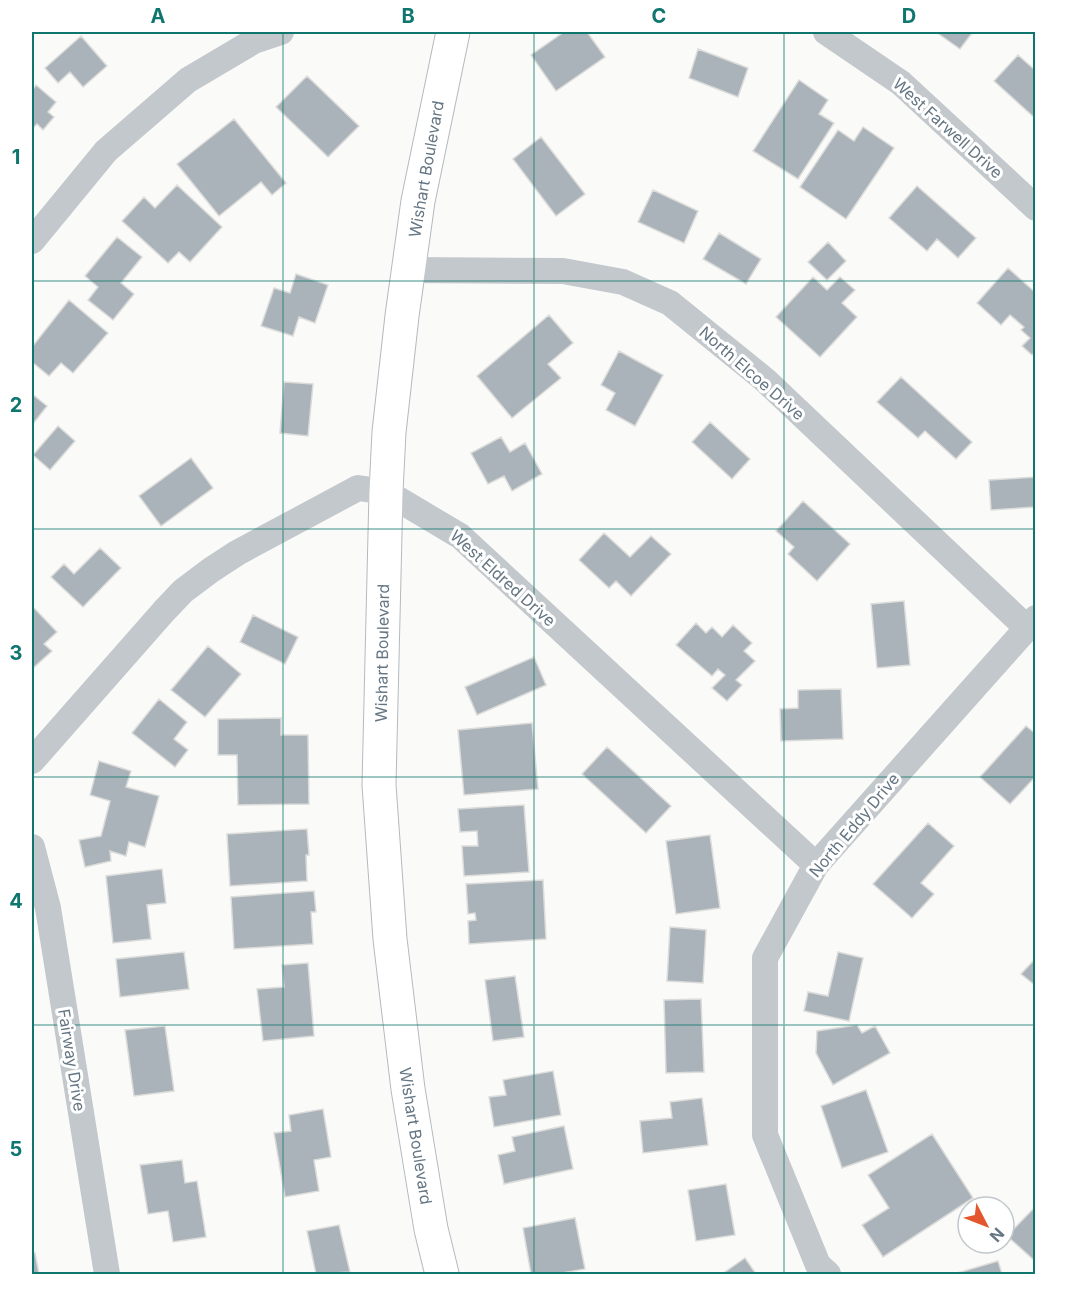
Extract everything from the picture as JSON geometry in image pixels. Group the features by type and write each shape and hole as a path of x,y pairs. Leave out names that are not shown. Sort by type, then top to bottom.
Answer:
{"street":[{"path":"32,241 106,151 188,80 254,41 281,32"},
{"name":"Wishart Boulevard","path":"442,1275 431,1229 408,1089 390,939 379,785 386,492 391,420 418,201 453,32"},
{"name":"West Farwell Drive","path":"826,32 901,83 1035,208"},
{"name":"North Elcoe Drive","path":"409,270 563,271 623,282 670,303 765,380 1031,623"},
{"name":"West Eldred Drive","path":"32,761 183,591 237,553 358,488 386,492 460,536 816,865"},
{"name":"North Eddy Drive","path":"828,1275 818,1265 765,1135 765,958 816,865 1031,623"},
{"name":"Fairway Drive","path":"32,847 48,908 107,1275"}],"building":[{"path":"564,32 587,32 605,57 556,91 531,55"},
{"path":"936,32 971,32 972,33 960,49"},
{"path":"81,36 107,66 83,87 70,72 58,83 45,68"},
{"path":"698,49 748,68 738,97 689,78"},
{"path":"1018,55 1036,71 1036,119 994,81"},
{"path":"307,76 359,126 328,157 276,107"},
{"path":"799,80 828,100 819,114 834,123 798,179 753,151"},
{"path":"36,85 56,102 48,112 54,117 43,130 37,124 34,127 32,125 32,91"},
{"path":"234,119 286,183 272,195 261,182 219,216 177,164"},
{"path":"863,127 894,148 846,219 800,187 838,130 854,141"},
{"path":"541,137 585,194 556,216 513,159"},
{"path":"177,185 222,227 190,262 179,252 168,263 122,221 144,197 155,208"},
{"path":"917,186 976,238 958,258 937,239 927,251 889,218"},
{"path":"653,190 698,211 684,243 638,222"},
{"path":"719,233 761,259 746,284 703,259"},
{"path":"117,237 142,257 121,283 134,294 113,320 88,300 98,287 85,276"},
{"path":"828,242 846,261 827,280 808,262"},
{"path":"1008,268 1036,293 1036,351 1032,355 1022,346 1030,338 1021,330 1024,327 1010,315 1001,325 977,303"},
{"path":"296,274 328,285 315,323 299,317 293,336 261,326 274,288 290,293"},
{"path":"813,277 827,290 840,277 855,290 842,303 857,317 820,357 776,317"},
{"path":"69,300 108,333 73,373 61,363 49,376 32,362 32,347"},
{"path":"549,315 573,343 548,364 561,378 512,418 477,376"},
{"path":"619,351 663,375 635,426 606,410 615,393 601,385"},
{"path":"901,377 972,442 956,459 925,431 918,438 877,402"},
{"path":"284,382 313,384 308,436 280,433"},
{"path":"32,394 47,406 32,425"},
{"path":"710,422 750,459 732,479 692,442"},
{"path":"58,426 75,441 50,470 33,455"},
{"path":"501,437 510,452 525,443 542,474 512,491 504,476 488,484 471,453"},
{"path":"191,458 213,488 161,526 139,496"},
{"path":"1036,477 1036,507 991,510 989,480"},
{"path":"803,501 850,544 817,581 788,554 794,547 776,531"},
{"path":"604,533 630,557 651,536 671,554 631,596 616,581 609,588 579,560"},
{"path":"100,548 121,568 83,607 51,577 64,564 74,574"},
{"path":"904,601 910,665 877,668 871,604"},
{"path":"32,606 57,632 44,644 52,651 32,669"},
{"path":"253,615 298,637 285,664 240,642"},
{"path":"696,623 706,633 712,627 722,637 733,625 752,643 744,651 755,661 736,680 742,685 727,701 712,688 725,675 718,669 712,676 676,645"},
{"path":"208,646 241,674 205,717 171,690"},
{"path":"534,657 546,685 477,715 465,687"},
{"path":"841,689 843,739 781,741 780,709 798,708 798,690"},
{"path":"159,699 187,722 174,739 188,750 175,767 132,733"},
{"path":"281,718 281,735 308,735 309,804 238,805 237,755 218,755 218,719"},
{"path":"532,723 538,789 464,795 458,730"},
{"path":"1026,726 1036,734 1036,776 1010,804 980,777"},
{"path":"607,747 671,806 646,833 582,774"},
{"path":"99,761 131,771 126,787 159,796 145,847 129,842 126,856 110,851 111,861 85,867 79,840 101,836 110,801 90,795"},
{"path":"524,805 529,872 464,876 462,846 478,846 477,831 460,832 458,809"},
{"path":"928,823 954,846 921,883 934,894 912,918 873,884"},
{"path":"307,829 309,855 306,855 307,881 230,886 227,834"},
{"path":"710,835 720,908 676,914 666,841"},
{"path":"162,869 166,903 147,905 151,939 113,943 106,876"},
{"path":"543,880 546,939 469,944 468,921 476,920 475,913 468,914 466,884"},
{"path":"314,891 316,912 311,912 313,944 234,949 231,897"},
{"path":"670,927 706,930 703,983 667,981"},
{"path":"184,952 189,989 120,997 116,959"},
{"path":"838,952 863,958 849,1021 804,1011 808,992 828,996"},
{"path":"1036,958 1036,986 1021,974"},
{"path":"308,963 314,1036 263,1041 257,989 284,987 282,965"},
{"path":"515,976 524,1037 493,1041 485,980"},
{"path":"701,999 704,1072 666,1073 664,1000"},
{"path":"857,1025 862,1033 875,1026 890,1053 833,1085 816,1053 817,1031"},
{"path":"165,1026 174,1091 134,1096 125,1030"},
{"path":"553,1071 561,1115 494,1127 489,1097 506,1095 503,1080"},
{"path":"866,1090 888,1152 842,1168 821,1106"},
{"path":"702,1098 708,1145 643,1153 640,1121 672,1118 670,1102"},
{"path":"323,1109 331,1157 314,1160 319,1191 285,1197 274,1133 291,1131 289,1115"},
{"path":"564,1126 573,1169 504,1184 498,1155 515,1151 512,1137"},
{"path":"932,1134 971,1195 956,1195 956,1209 883,1257 862,1225 889,1208 868,1175"},
{"path":"182,1160 185,1183 197,1181 206,1237 173,1242 168,1211 148,1214 140,1165"},
{"path":"726,1184 735,1235 696,1241 688,1190"},
{"path":"1036,1206 1036,1262 1016,1244 1016,1227"},
{"path":"575,1218 585,1269 556,1274 531,1274 523,1228"},
{"path":"339,1225 350,1272 316,1274 307,1231"},
{"path":"32,1253 35,1253 39,1274 32,1274"},
{"path":"745,1258 756,1274 722,1274"},
{"path":"998,1261 1002,1274 954,1274"}]}
